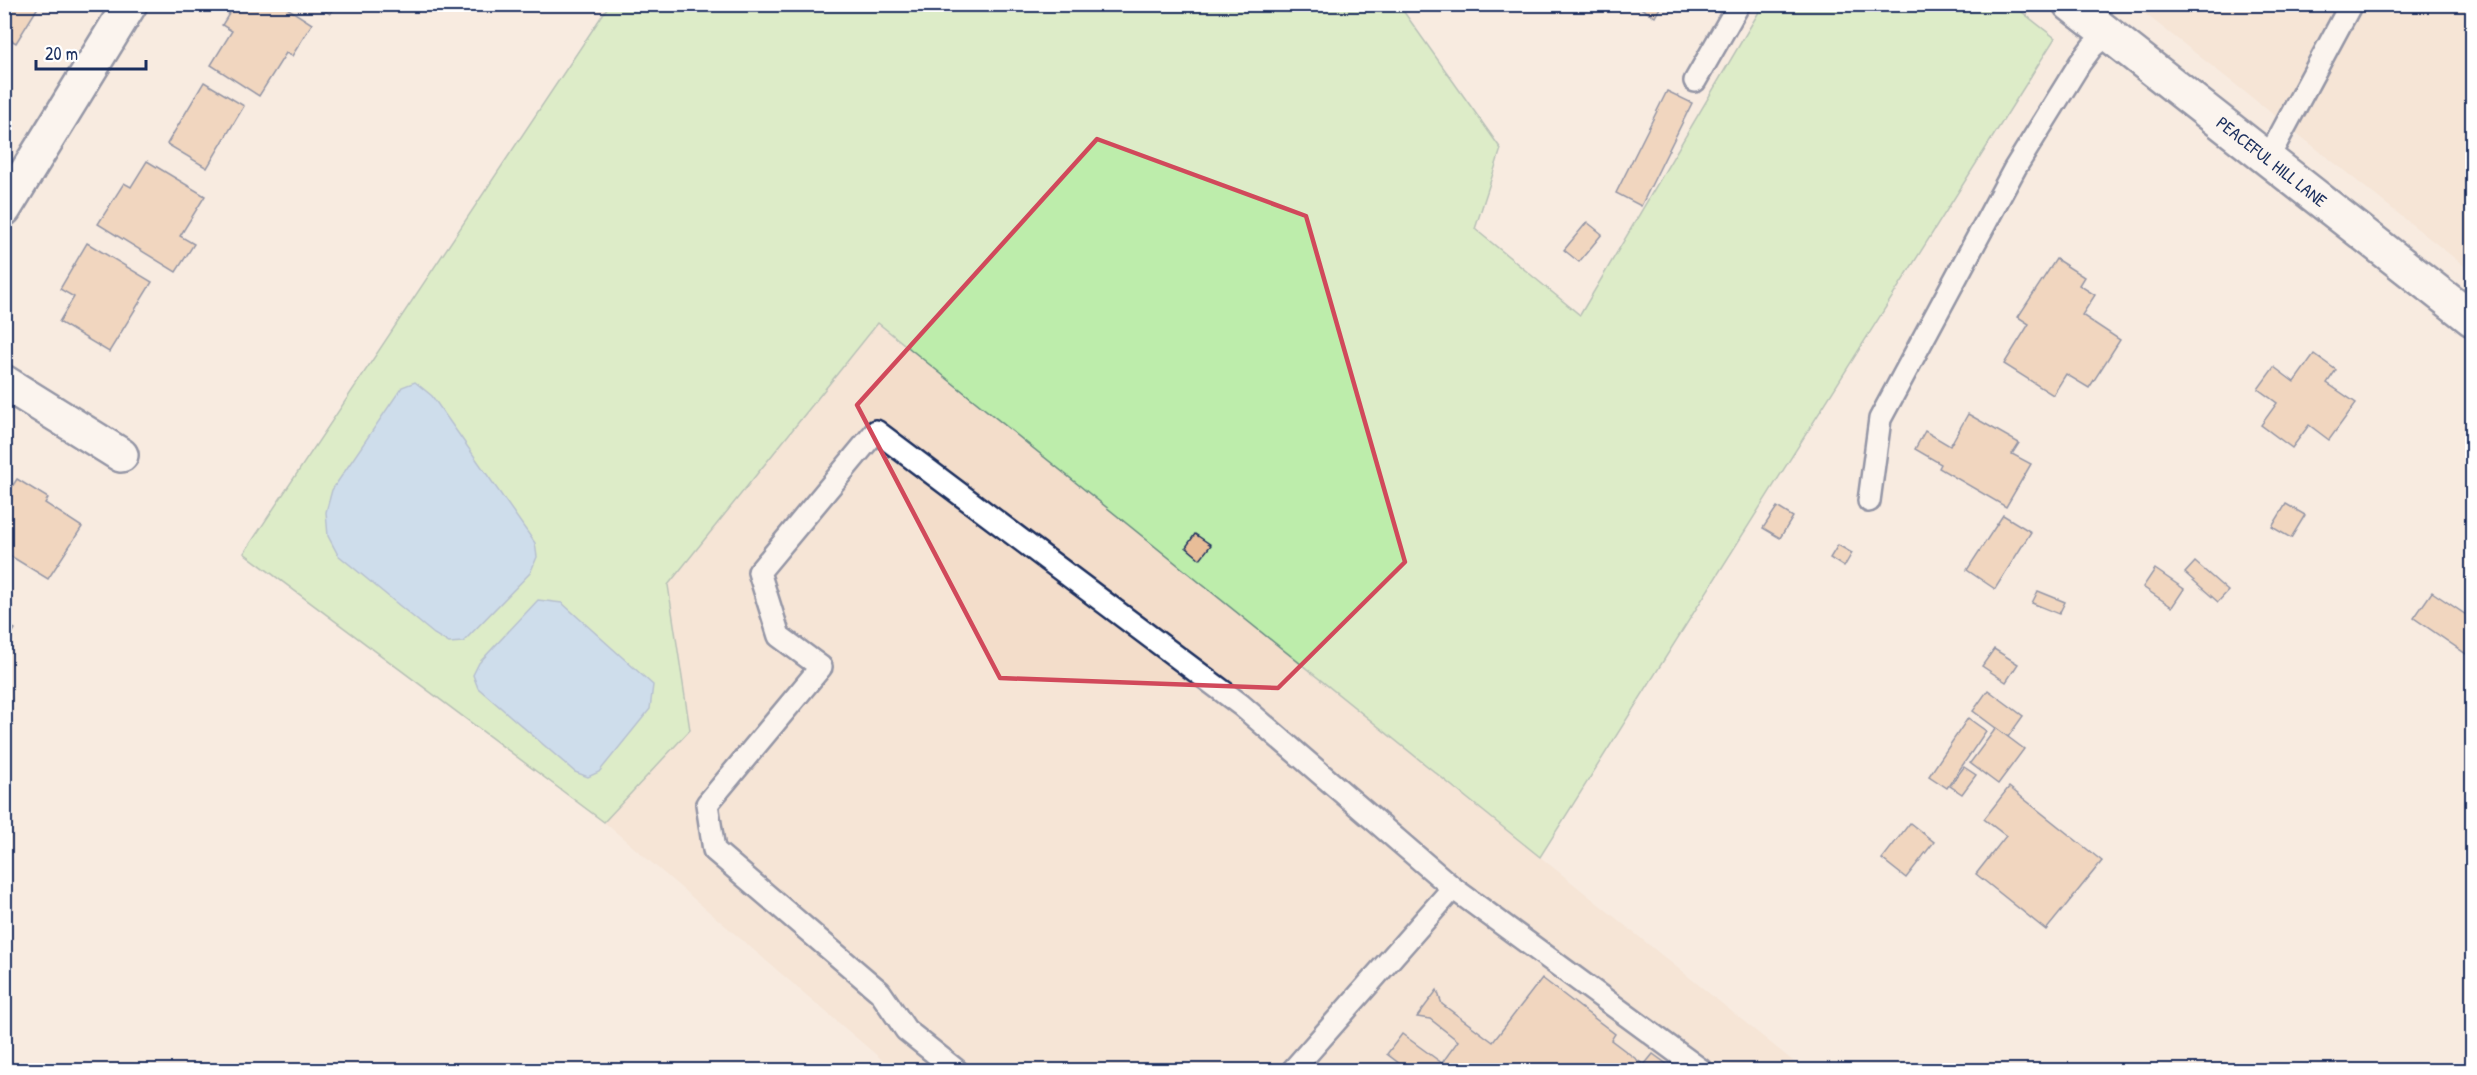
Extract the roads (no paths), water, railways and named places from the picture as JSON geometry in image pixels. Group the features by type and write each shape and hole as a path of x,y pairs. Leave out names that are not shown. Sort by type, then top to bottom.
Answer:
{"street":[{"path":"4,209 130,4"},
{"name":"PEACEFUL HILL LANE","path":"2070,4 2472,319"},
{"path":"4,382 121,455"}],"lane":[{"path":"1695,81 1739,4"},
{"path":"2267,160 2351,4"},
{"path":"1869,501 1881,419 2015,168 2080,63 2092,47 2107,34"},
{"path":"956,1071 906,1030 880,992 714,850 707,804 821,667 779,636 759,572 876,431 1241,705 1453,888 1701,1071"},
{"path":"1293,1071 1453,888"}],"water":[{"path":"415,382 432,396 535,543 537,557 530,573 463,642 449,643 434,634 338,555 328,536 326,512 332,490 402,387"},
{"path":"538,600 562,603 653,685 650,709 599,772 588,777 575,772 478,688 473,675 479,663"}]}
